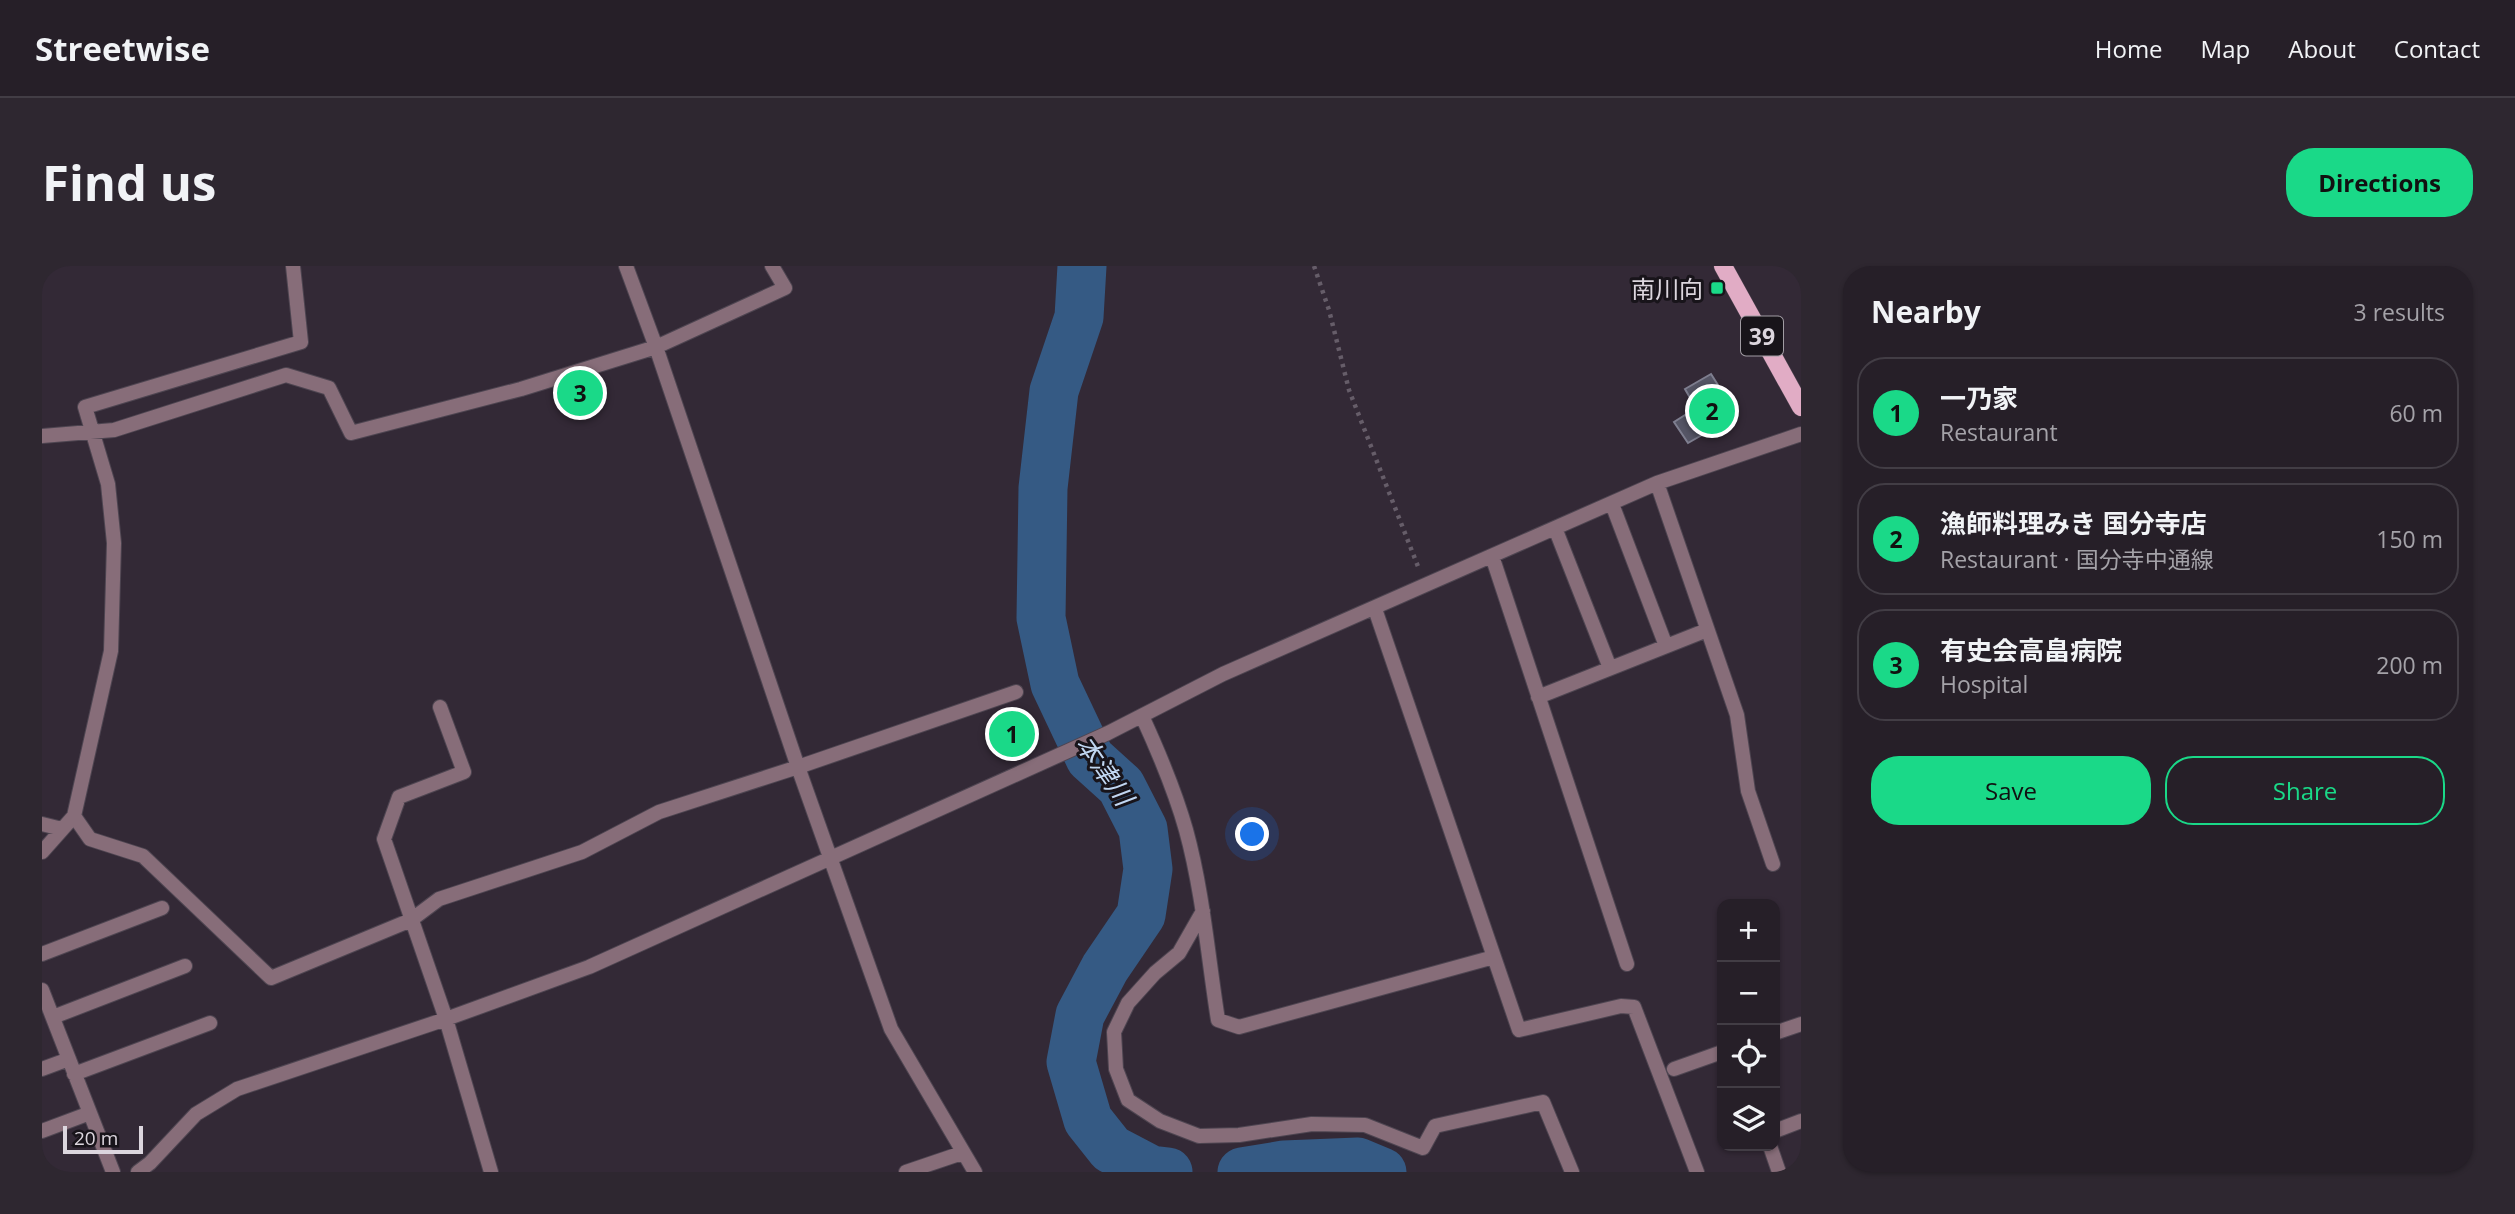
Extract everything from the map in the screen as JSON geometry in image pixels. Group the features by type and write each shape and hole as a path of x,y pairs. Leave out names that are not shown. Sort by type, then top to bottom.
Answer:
{"main road":[{"name":"39","path":"1723,266 1801,407"}],"street":[{"path":"42,852 74,816 111,651 113,531 108,484 85,407 301,342 293,266"},
{"path":"626,266 891,1030 975,1172"},
{"path":"42,436 114,429 286,375 329,388 352,433 521,389 656,347 785,288 772,266"},
{"path":"138,1172 150,1163 196,1114 237,1090 589,967 1108,733 1223,674 1657,483 1801,434"},
{"path":"1657,483 1737,715 1748,791 1773,864"},
{"path":"1612,504 1666,646"},
{"path":"1555,528 1610,668"},
{"path":"1492,556 1627,964"},
{"path":"1375,609 1519,1030 1621,1006 1634,1007 1697,1172"},
{"path":"1538,697 1707,630"},
{"path":"74,816 90,839 143,856 271,978 411,920 439,899 582,852 659,812 1016,692"},
{"path":"440,707 464,772 399,797 384,839 446,1019 491,1172"},
{"path":"1142,716 1158,751 1186,830 1203,911 1218,1020 1239,1027 1494,957"},
{"path":"42,824 62,829"},
{"path":"42,954 162,908"},
{"path":"1203,911 1179,953 1155,973 1128,1003 1114,1032 1116,1069 1128,1100 1160,1121 1199,1136 1239,1135 1312,1124 1364,1125 1423,1148 1435,1126 1543,1101 1572,1172"},
{"path":"52,1017 185,966"},
{"path":"44,999 113,1172"},
{"path":"75,1074 210,1023"},
{"path":"1780,1031 1801,1024"},
{"path":"1674,1069 1717,1054"},
{"path":"42,1069 69,1059"},
{"path":"42,1132 90,1113"},
{"path":"1780,1129 1801,1121"},
{"path":"1772,1151 1779,1172"},
{"path":"906,1172 962,1153"}],"path":[{"path":"1314,266 1329,310 1349,390 1426,586"}],"building":[{"path":"1711,374 1737,415 1688,443 1674,422 1696,408 1685,389"}],"waterway":[{"name":"本津川","path":"1082,266 1079,317 1054,391 1043,488 1041,618 1055,684 1090,758 1121,786 1143,829 1148,869 1141,915 1105,968 1080,1015 1071,1062 1088,1120 1111,1149 1151,1170 1168,1172"},
{"name":"本津川","path":"1242,1172 1284,1165 1358,1162 1382,1172"}],"place":[{"name":"南川向","path":"1717,288"},
{"name":"有史会高畠病院","path":"580,393"},
{"name":"漁師料理みき 国分寺店","path":"1712,411"},
{"name":"一乃家","path":"1012,734"}]}
